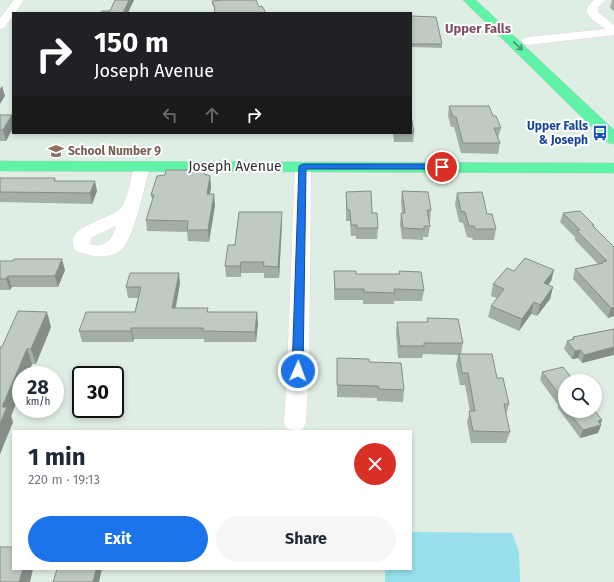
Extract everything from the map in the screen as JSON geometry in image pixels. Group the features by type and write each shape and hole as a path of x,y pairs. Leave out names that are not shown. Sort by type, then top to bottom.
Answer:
{"main road":[{"path":"469,0 614,139"},
{"path":"485,0 598,104"},
{"name":"Joseph Avenue","path":"0,166 614,168"}],"street":[{"path":"0,26 19,0"},
{"path":"600,0 593,6 592,12 598,19 614,31"},
{"path":"528,41 614,31"},
{"path":"295,423 303,166"},
{"path":"128,211 142,167"}],"shaded area":[{"path":"412,532 512,533 519,552 520,582 385,582 385,570 412,570"}],"building":[{"path":"115,0 129,0 123,12 101,12 110,11"},
{"path":"256,0 259,7 262,6 265,12 214,12 215,8 212,1"},
{"path":"412,16 436,17 442,44 412,44"},
{"path":"449,106 489,106 493,116 496,116 501,128 494,128 500,143 463,143 456,117 453,117"},
{"path":"0,115 12,115 3,130 0,130"},
{"path":"412,121 414,132 412,132"},
{"path":"166,170 205,170 204,174 210,176 207,194 214,194 208,230 187,230 188,221 146,220 154,195 151,195 157,176 165,175"},
{"path":"0,178 55,178 54,181 95,181 90,193 0,192"},
{"path":"371,191 372,213 377,213 378,228 357,228 357,225 351,225 350,210 347,210 346,192"},
{"path":"402,191 428,192 431,210 427,210 430,226 424,226 424,229 403,228 401,213 405,213"},
{"path":"482,192 487,214 492,214 496,229 475,229 474,226 469,226 465,212 461,211 457,193"},
{"path":"580,211 614,247 614,308 611,308 575,269 607,261 577,231 580,230 563,213"},
{"path":"239,212 282,212 278,267 263,266 264,262 241,262 240,266 225,266 228,245 235,245"},
{"path":"525,258 554,270 544,283 553,287 540,305 534,302 522,319 491,306 504,289 493,284 507,268 514,271"},
{"path":"14,259 62,259 55,276 8,276 6,279 0,279 0,261 13,261"},
{"path":"334,271 356,271 356,274 400,274 399,271 421,272 424,290 394,289 395,293 364,292 364,289 335,289"},
{"path":"130,273 179,273 172,308 208,308 207,312 257,312 255,332 203,331 203,328 131,328 131,331 79,331 86,312 135,312 141,287 126,287"},
{"path":"18,311 47,312 31,349 27,349 20,366 12,366 12,384 2,407 7,407 0,424 0,347 2,347"},
{"path":"427,318 458,319 463,343 424,343 424,346 400,346 397,322 428,322"},
{"path":"614,329 614,347 584,355 581,350 575,351 567,341 574,339 573,337"},
{"path":"459,354 492,354 497,378 503,378 509,404 504,404 510,432 473,431 469,411 475,411 468,373 462,373"},
{"path":"337,358 369,359 369,362 401,363 404,390 379,389 378,386 337,385"},
{"path":"563,367 568,374 558,374 558,393 542,372"},
{"path":"574,418 600,418 602,420 598,421 601,425 583,430"},
{"path":"0,547 12,547 12,570 23,570 19,582 0,582"},
{"path":"57,570 96,570 93,582 53,582"}],"place":[{"name":"Upper Falls & Joseph","path":"600,133"},
{"name":"School Number 9","path":"56,151"}],"district":[{"name":"Upper Falls","path":"478,28"}],"route":[{"path":"298,371 303,166 442,167"}]}
